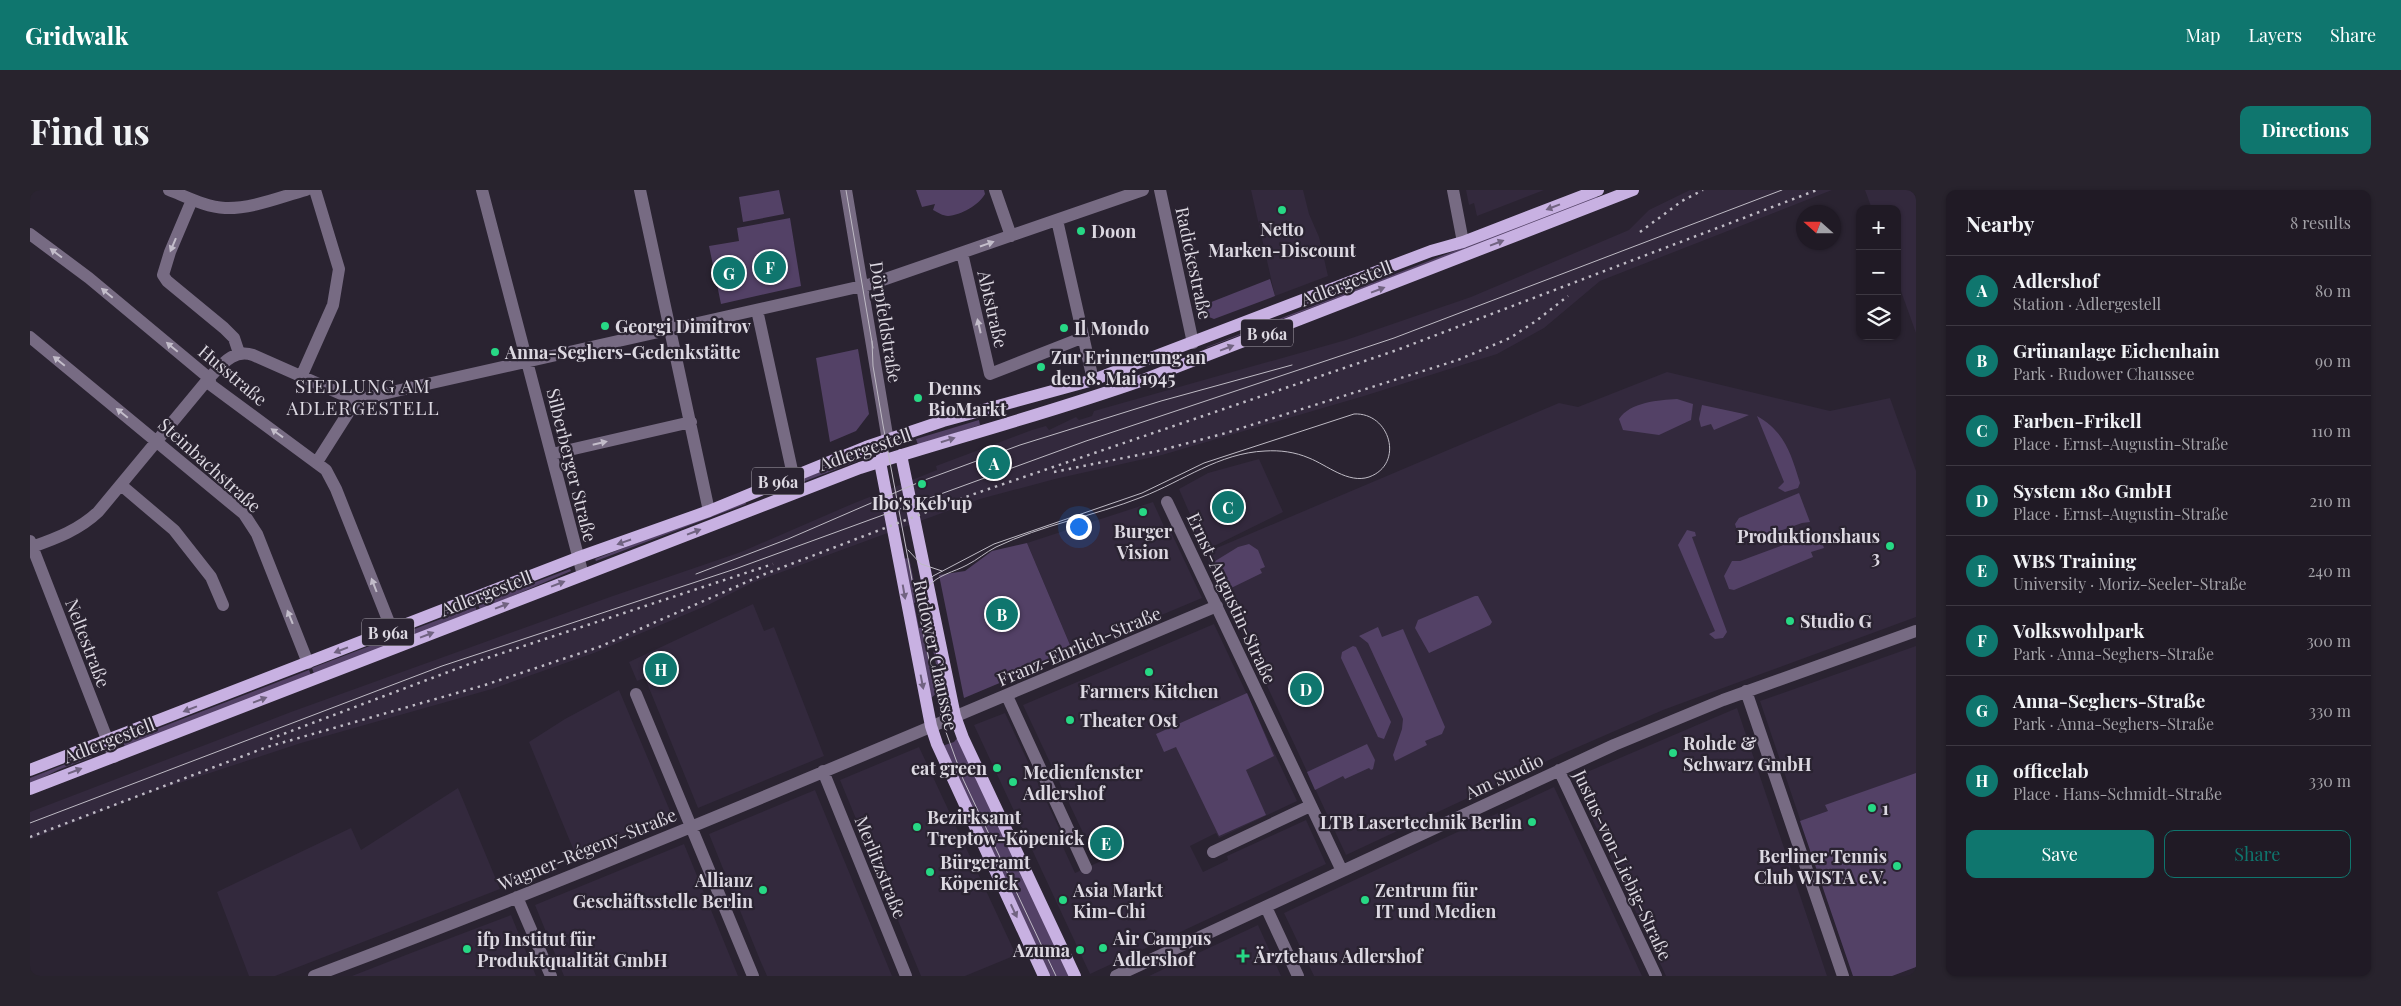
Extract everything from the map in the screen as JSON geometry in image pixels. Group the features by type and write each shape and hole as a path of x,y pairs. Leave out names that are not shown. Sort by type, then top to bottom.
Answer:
{"main road":[{"name":"Adlergestell","path":"30,770 577,558 709,511 793,475 866,447 952,419 1093,380 1431,251 1463,242 1598,190"},
{"name":"Adlergestell","path":"30,789 880,462 1082,401 1143,380 1608,195 1633,190"},
{"path":"880,462 888,441 901,455"},
{"name":"Rudower Chaussee","path":"901,455 955,716 963,738 1074,976"},
{"name":"Rudower Chaussee","path":"880,462 931,726 937,744 1044,976"}],"street":[{"path":"169,190 192,200 224,208 242,208 306,190"},
{"path":"301,377 333,304 339,270 315,190"},
{"name":"Silberberger Straße","path":"482,190 583,575"},
{"path":"640,190 709,511"},
{"name":"Dörpfeldstraße","path":"846,190 888,441"},
{"path":"995,190 1011,236"},
{"path":"31,544 58,538 86,524 209,378 227,359 239,354 252,355 357,399 862,286 1143,190"},
{"name":"Radickestraße","path":"1160,190 1193,343"},
{"path":"1453,190 1463,242"},
{"path":"192,200 170,252 163,275 167,281 234,338 239,354"},
{"path":"1057,220 1093,380"},
{"name":"Husstraße","path":"30,234 89,278 209,378 211,385 317,462 333,480 392,630"},
{"name":"Abtstraße","path":"962,253 990,374 1084,337"},
{"path":"757,310 793,475"},
{"name":"Steinbachstraße","path":"30,337 157,441 249,521 308,662"},
{"path":"317,462 357,399"},
{"path":"552,454 691,422"},
{"path":"120,485 174,530 211,576 223,605"},
{"name":"Ernst-Augustin-Straße","path":"1167,502 1342,871"},
{"name":"Neltestraße","path":"31,544 114,757"},
{"name":"Franz-Ehrlich-Straße","path":"955,716 1007,696 1217,606"},
{"name":"Am Studio","path":"1116,976 1632,737 1746,691 1916,631"},
{"path":"1746,691 1844,976"},
{"path":"636,694 753,976"},
{"path":"1007,696 1086,868"},
{"name":"Wagner-Régeny-Straße","path":"314,976 518,897 955,716"},
{"name":"Justus-von-Liebig-Straße","path":"1559,770 1656,976"},
{"name":"Merlitzstraße","path":"823,772 906,976"},
{"path":"1213,852 1310,806"},
{"path":"518,897 551,976"},
{"path":"1266,907 1298,976"}],"shaded area":[{"path":"779,190 784,214 743,222 739,197"},
{"path":"916,190 984,190 985,194 979,202 969,209 948,216 933,210 935,204 922,207"},
{"path":"1251,190 1303,190 1309,214 1319,237 1328,276 1275,296"},
{"path":"1466,190 1544,190 1477,216 1474,203 1469,205"},
{"path":"1690,190 1832,190 1600,281 1544,328 1497,354 1364,396 1162,455 1055,479 980,499 752,583 708,605 594,653 492,689 301,743 140,796 30,840 30,812 291,712 741,552 937,470 936,466 1032,430 1046,426 1049,430 1076,417 1079,420 1092,416 1094,411 1346,340 1471,297 1629,230 1649,210"},
{"path":"1865,190 1916,190 1916,333 1901,291 1901,205 1871,205"},
{"path":"1596,196 1598,199 1206,348 1207,347"},
{"path":"790,218 801,286 721,304 709,246 739,241 737,228"},
{"path":"1270,279 1275,296 1214,319 1196,312 1196,308"},
{"path":"858,349 869,414 856,431 830,442 816,358"},
{"path":"1667,372 1830,411 1890,398 1916,471 1916,617 1663,710 1562,754 1346,855 1205,553 1559,403 1578,407"},
{"path":"1677,399 1693,404 1691,420 1659,435 1623,430 1619,419 1630,409 1645,403"},
{"path":"1702,405 1749,415 1714,430 1711,424 1701,427 1699,419"},
{"path":"1757,416 1774,429 1786,445 1800,483 1798,488 1785,492 1778,488 1784,482"},
{"path":"979,420 980,425 918,445 916,439"},
{"path":"863,455 863,459 774,493 773,490"},
{"path":"1259,459 1283,512 1204,551 1190,523 1193,521 1179,489 1208,473"},
{"path":"1799,493 1810,522 1765,536 1758,533 1739,537 1735,524 1739,518"},
{"path":"745,501 746,504 596,561 595,559"},
{"path":"1153,502 1167,533 1171,532 1202,598 1073,652 1027,543"},
{"path":"1687,530 1695,532 1696,536 1692,537 1727,632 1723,638 1715,639 1709,634 1715,631 1678,545"},
{"path":"1805,537 1822,542 1824,548 1811,552 1813,557 1734,590 1729,589 1724,576 1732,561 1740,561"},
{"path":"1027,543 1073,652 964,698 939,575 965,571 992,551"},
{"path":"1249,544 1258,550 1265,567 1260,569 1262,573 1225,591 1212,563 1238,547"},
{"path":"909,558 918,601 914,603 919,628 923,627 937,693 931,698 902,559"},
{"path":"570,569 571,571 480,610 478,604"},
{"path":"1478,596 1492,622 1490,625 1429,653 1415,628 1418,620"},
{"path":"753,604 764,631 774,627 824,756 698,808 645,678 637,681 629,662"},
{"path":"927,604 945,693 942,694 928,625"},
{"path":"475,606 477,611 314,674 312,668"},
{"path":"1214,624 1297,801 1219,838 1216,833 1190,846 1203,872 1228,860 1227,856 1306,820 1326,864 1090,974 974,725 1005,713 1067,845 1063,847 1075,873 1101,861 1089,835 1085,837 1023,705"},
{"path":"1378,627 1382,637 1403,629 1445,727 1442,734 1425,741 1427,745 1395,761 1393,755 1402,729 1403,719 1368,643 1359,636"},
{"path":"1353,646 1356,647 1359,653 1391,722 1384,739 1378,737 1341,658 1342,652"},
{"path":"1916,646 1916,967 1892,976 1853,976 1760,701"},
{"path":"309,670 311,675 125,747 123,742"},
{"path":"619,690 673,818 577,858 529,742 565,719"},
{"path":"1247,693 1274,756 1246,770 1266,815 1219,836 1176,747 1164,752 1156,734"},
{"path":"1737,708 1827,976 1666,976 1573,778"},
{"path":"958,737 1069,976 1049,976 942,746 954,742"},
{"path":"1367,744 1375,760 1373,769 1369,768 1345,779 1343,776 1315,790 1307,772"},
{"path":"919,747 1016,955 965,976 921,976 840,780"},
{"path":"91,754 92,757 58,770 30,784 30,778"},
{"path":"1916,773 1916,967 1892,976 1853,976 1800,821 1828,811 1825,805"},
{"path":"1554,787 1642,976 1314,976 1284,913"},
{"path":"458,788 500,889 275,976 249,976 217,892 351,828 361,850"},
{"name":"Allianz Geschäftsstelle Berlin","path":"815,790 892,976 767,976 760,960 709,834"},
{"path":"684,844 738,976 564,976 535,905"},
{"name":"ifp Institut für Produktqualität GmbH","path":"511,915 536,976 352,976 411,953"},
{"path":"1258,925 1281,976 1149,976"}],"tram line":[{"path":"846,190 873,348"},
{"path":"30,823 442,666 735,569 1086,441 1394,338 1782,190"},
{"path":"872,341 873,366 883,425 912,580 942,721 963,779 1056,976"},
{"path":"696,574 788,539 922,481 1020,445 1161,401 1292,365"},
{"path":"917,603 919,591 933,576 994,544 1142,493 1204,463 1354,414 1366,416 1377,421 1384,430 1388,440 1390,451 1387,461 1380,470 1369,477 1353,478 1346,476 1304,456 1282,451 1248,453 1217,462 1142,497 1031,533 996,547 971,563 936,579 925,591 922,605"},
{"path":"908,550 921,564 942,571"}],"railway":[{"path":"1640,232 1682,201 1703,190"},
{"path":"30,837 267,747 485,685 599,647 765,574 971,495 1397,350 1817,190"},
{"path":"1054,472 1158,451 1226,433 1458,360 1510,338 1568,296"},
{"path":"270,739 472,663 773,564"}],"place":[{"name":"Netto Marken-Discount","path":"1282,210"},
{"name":"Doon","path":"1081,231"},
{"name":"Volkswohlpark","path":"770,267"},
{"name":"Anna-Seghers-Straße","path":"729,273"},
{"name":"Georgi Dimitrov","path":"605,326"},
{"name":"Il Mondo","path":"1064,328"},
{"name":"Anna-Seghers-Gedenkstätte","path":"495,352"},
{"name":"Zur Erinnerung an den 8. Mai 1945","path":"1041,367"},
{"name":"Denns BioMarkt","path":"918,398"},
{"name":"Adlershof","path":"994,463"},
{"name":"Ibo's Keb'up","path":"922,484"},
{"name":"Farben-Frikell","path":"1228,507"},
{"name":"Burger Vision","path":"1143,512"},
{"name":"Produktionshaus 3","path":"1890,546"},
{"name":"Grünanlage Eichenhain","path":"1002,614"},
{"name":"Studio G","path":"1790,621"},
{"name":"officelab","path":"661,669"},
{"name":"Farmers Kitchen","path":"1149,672"},
{"name":"System 180 GmbH","path":"1306,689"},
{"name":"Theater Ost","path":"1070,720"},
{"name":"Rohde & Schwarz GmbH","path":"1673,753"},
{"name":"eat green","path":"997,768"},
{"name":"Medienfenster Adlershof","path":"1013,782"},
{"name":"1","path":"1872,808"},
{"name":"LTB Lasertechnik Berlin","path":"1532,822"},
{"name":"Bezirksamt Treptow-Köpenick","path":"917,827"},
{"name":"WBS Training","path":"1106,843"},
{"name":"Berliner Tennis Club WISTA e.V.","path":"1897,866"},
{"name":"Bürgeramt Köpenick","path":"930,872"},
{"name":"Allianz Geschäftsstelle Berlin","path":"763,890"},
{"name":"Asia Markt Kim-Chi","path":"1063,900"},
{"name":"Zentrum für IT und Medien","path":"1365,900"},
{"name":"Air Campus Adlershof","path":"1103,948"},
{"name":"ifp Institut für Produktqualität GmbH","path":"467,949"},
{"name":"Azuma","path":"1080,950"},
{"name":"Ärztehaus Adlershof","path":"1243,956"}],"district":[{"name":"SIEDLUNG AM ADLERGESTELL","path":"363,396"}]}
